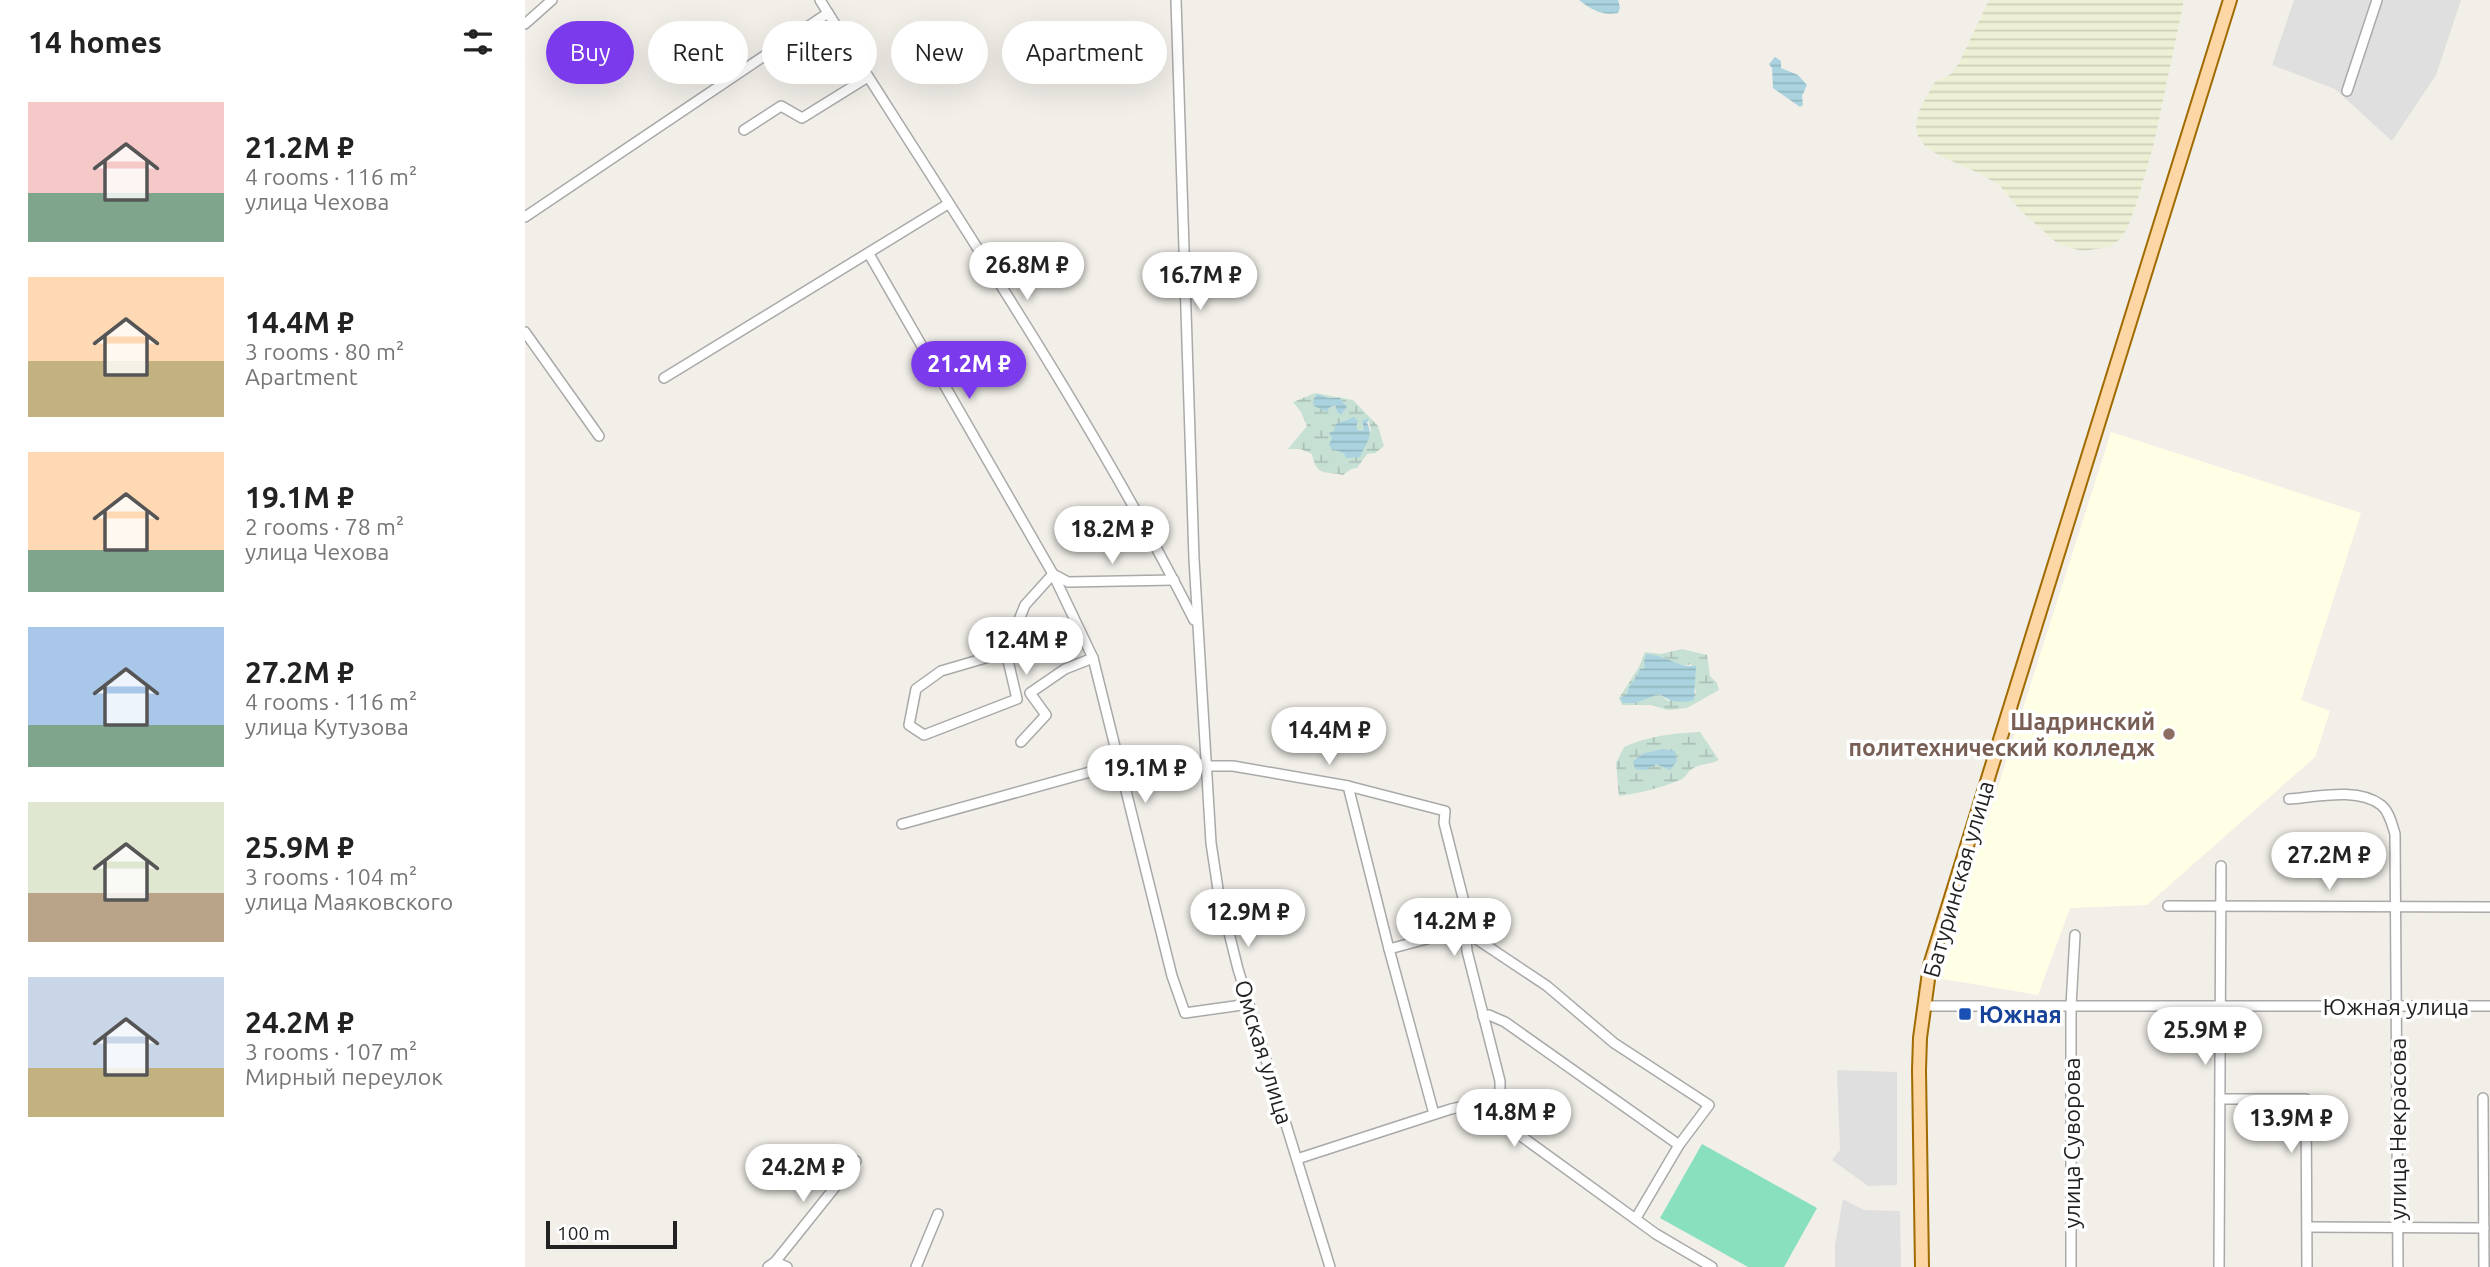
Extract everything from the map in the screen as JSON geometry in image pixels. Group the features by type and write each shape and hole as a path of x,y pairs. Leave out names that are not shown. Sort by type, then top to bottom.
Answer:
{"main road":[{"name":"Батуринская улица","path":"1922,1267 1919,1070 1924,1006 1935,946 2230,0"}],"street":[{"path":"525,24 552,0"},
{"path":"820,0 833,21"},
{"name":"Омская улица","path":"1176,0 1197,625 1211,843 1218,889 1249,1004 1330,1267"},
{"path":"2347,91 2377,0"},
{"path":"525,217 828,13"},
{"path":"744,130 781,106 803,118 857,84"},
{"path":"872,84 1140,515 1197,625"},
{"path":"664,378 948,204"},
{"path":"869,254 1053,574 1093,658 1172,976 1185,1013 1249,1004"},
{"path":"525,332 599,436"},
{"path":"1053,574 1068,582 1174,580"},
{"path":"1006,652 941,671 916,689 909,725 923,735 1017,699 1006,652 1025,605 1053,574"},
{"path":"1021,742 1046,715 1030,693 1065,669 1093,658"},
{"path":"902,824 1119,764 1172,755 1207,766 1259,770 1348,786 1444,811 1444,823 1463,898 1465,935 1500,1081 1500,1095 1494,1111"},
{"path":"1348,786 1434,1114"},
{"name":"улица Некрасова","path":"2289,799 2367,797 2383,806 2390,817 2395,834 2398,1267"},
{"path":"2219,1267 2221,866"},
{"path":"2168,906 2490,907"},
{"name":"улица Суворова","path":"2071,1267 2071,1006 2075,935"},
{"path":"1389,949 1438,936 1472,936 1503,955 1574,1007 1614,1043 1709,1105 1679,1145 1636,1218"},
{"name":"Южная улица","path":"1924,1006 2490,1006"},
{"path":"1483,1016 1489,1015 1505,1022 1679,1145"},
{"path":"2483,1098 2484,1267"},
{"path":"2220,1099 2305,1099 2307,1267"},
{"path":"1297,1158 1434,1114 1471,1104 1483,1105 1494,1111 1514,1131 1656,1234 1712,1267"},
{"path":"772,1265 856,1161"},
{"path":"916,1267 938,1214"},
{"path":"2307,1227 2484,1228"},
{"path":"772,1265 787,1267"}],"shaded area":[{"path":"1989,0 2184,0 2154,143 2137,202 2127,229 2110,247 2082,251 2058,244 2021,211 2000,186 1981,174 1940,156 1925,146 1918,136 1916,126 1919,111 1935,82 1951,74 1959,63"},
{"path":"2294,0 2461,0 2436,75 2392,141 2335,89 2272,65"},
{"name":"Шадринский политехнический колледж","path":"2111,432 2361,513 2301,700 2330,711 2315,757 2147,905 2070,908 2038,995 1937,978"},
{"path":"1837,1070 1897,1072 1897,1185 1868,1186 1832,1160 1840,1150"},
{"path":"1843,1199 1864,1210 1900,1211 1901,1267 1835,1267 1835,1245"}],"green space":[{"path":"1315,393 1353,400 1378,426 1384,446 1375,453 1367,454 1357,468 1343,475 1322,471 1316,466 1312,454 1300,449 1288,449 1307,426 1293,402","holes":["1316,394 1340,398 1347,407 1341,415 1335,405 1329,408","1347,419 1359,431 1364,430 1362,422 1368,419 1371,430 1362,452 1336,449 1330,441 1340,424"]},
{"path":"1682,649 1707,655 1710,676 1717,683 1719,690 1687,708 1668,710 1651,705 1622,705 1619,698 1639,667 1645,652 1661,654","holes":["1659,656 1685,666 1691,664 1696,693 1668,701 1659,694 1636,703 1620,698 1627,694 1640,673"]},
{"path":"1700,732 1719,760 1695,767 1673,783 1619,796 1616,763 1624,747 1671,734","holes":["1662,749 1670,769 1656,764 1633,761 1644,753"]},
{"path":"1702,1144 1817,1208 1784,1267 1748,1267 1660,1218"}],"water":[{"path":"1579,0 1618,0 1620,8 1618,13 1602,13"},
{"path":"1775,57 1781,61 1781,68 1798,75 1807,85 1802,96 1803,105 1800,107 1773,88 1772,68 1769,64"},
{"path":"1317,394 1340,398 1347,407 1341,415 1335,405 1327,412 1314,406 1313,400"},
{"path":"1354,417 1358,421 1356,427 1359,431 1364,430 1362,421 1369,418 1369,436 1360,457 1346,458 1344,453 1332,449 1329,445 1332,437 1329,433 1334,431 1336,424"},
{"path":"1646,654 1685,666 1696,666 1694,700 1675,702 1659,694 1636,703 1623,703 1620,698 1627,694 1640,669 1645,668"},
{"path":"1662,749 1675,751 1677,761 1670,770 1656,764 1645,770 1635,769 1633,761 1644,753"}],"place":[{"name":"Шадринский политехнический колледж","path":"2169,734"},
{"name":"Южная","path":"1965,1014"}]}
